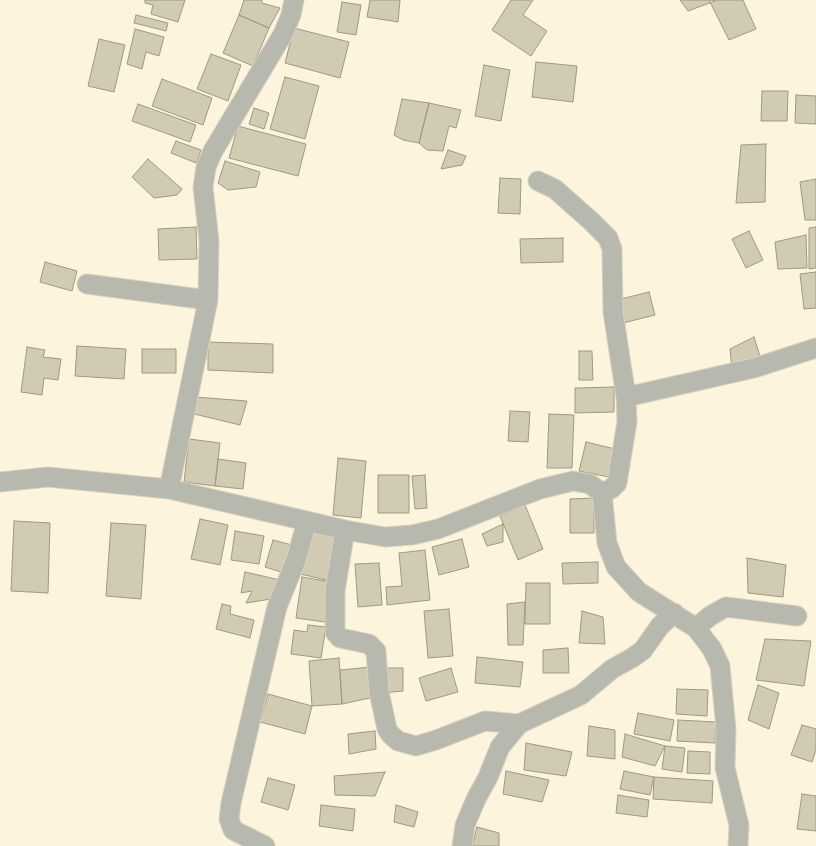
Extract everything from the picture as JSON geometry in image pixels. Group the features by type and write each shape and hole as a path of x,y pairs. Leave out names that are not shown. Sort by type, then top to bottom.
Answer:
{"street":[{"path":"168,489 208,300 209,241 204,187 206,167 213,151 283,34 291,15 294,0"},
{"path":"538,181 555,190 592,222 608,238 612,249 613,312 626,397 627,422 617,483 611,489 602,493"},
{"path":"87,284 208,300"},
{"path":"626,397 754,368 816,348"},
{"path":"0,482 48,477 168,489 345,530 385,537 412,535 460,521 540,490 573,482 590,484 602,493 607,543 616,567 639,592 696,628 712,649 720,666 726,729 725,768 739,825 738,846"},
{"path":"265,846 233,830 229,819 231,803 276,606 296,560 307,521"},
{"path":"345,530 335,591 335,632 340,638 369,644 376,651 379,692 386,729 391,735 398,741 416,746 485,721 519,724"},
{"path":"696,628 710,616 726,607 797,616"},
{"path":"462,846 466,825 500,747 519,724 582,695 612,669 643,650 660,626 674,613"}],"building":[{"path":"145,0 185,0 178,22 151,14 153,5 145,3"},
{"path":"244,0 262,0 262,3 280,8 269,28 239,15"},
{"path":"370,0 400,0 398,22 367,17"},
{"path":"511,0 533,0 523,15 547,31 531,56 492,30"},
{"path":"680,0 715,0 715,1 688,11"},
{"path":"709,0 743,0 756,29 729,40"},
{"path":"342,2 361,5 356,35 337,32"},
{"path":"136,15 168,23 166,31 134,23"},
{"path":"239,15 269,28 253,66 223,53"},
{"path":"294,28 349,42 340,78 285,63"},
{"path":"135,29 164,37 159,56 146,52 142,69 127,64"},
{"path":"99,39 125,45 114,92 88,86"},
{"path":"211,54 241,65 228,101 197,89"},
{"path":"536,62 577,66 573,102 532,97"},
{"path":"484,65 510,70 501,121 475,116"},
{"path":"285,77 319,86 305,139 270,129"},
{"path":"162,79 212,98 203,125 152,106"},
{"path":"762,91 788,91 787,121 761,121"},
{"path":"796,95 816,96 816,124 795,123"},
{"path":"402,99 429,103 419,143 403,140 394,135"},
{"path":"429,103 461,110 456,128 449,126 443,151 427,150 419,143"},
{"path":"138,104 196,125 190,142 132,121"},
{"path":"254,108 269,113 264,129 249,124"},
{"path":"238,126 306,144 298,176 229,158"},
{"path":"176,141 201,150 196,163 171,153"},
{"path":"766,144 765,202 736,203 741,145"},
{"path":"448,150 466,156 462,165 441,169"},
{"path":"148,159 182,189 177,195 154,198 132,177"},
{"path":"225,161 260,172 256,187 228,190 218,183"},
{"path":"500,178 521,179 520,214 498,213"},
{"path":"816,179 816,220 805,220 800,182"},
{"path":"196,227 197,259 159,260 158,229"},
{"path":"816,227 816,268 809,269 809,228"},
{"path":"749,231 763,260 746,268 732,239"},
{"path":"806,235 807,268 778,269 775,242"},
{"path":"563,238 563,262 521,263 520,239"},
{"path":"45,262 77,271 72,291 40,282"},
{"path":"816,272 816,308 804,309 800,274"},
{"path":"649,292 655,315 623,323 617,300"},
{"path":"754,337 761,360 732,369 730,349"},
{"path":"208,342 273,344 273,373 208,370"},
{"path":"77,346 126,349 124,379 75,376"},
{"path":"27,347 45,350 43,357 61,359 58,380 44,378 42,395 21,392"},
{"path":"142,349 176,349 176,373 142,373"},
{"path":"579,351 592,351 593,380 579,380"},
{"path":"614,387 614,412 575,413 575,388"},
{"path":"194,397 247,401 240,425 190,413"},
{"path":"510,411 530,412 528,442 508,441"},
{"path":"549,414 574,415 572,468 547,468"},
{"path":"189,439 220,443 215,486 184,482"},
{"path":"586,442 615,449 609,477 579,471"},
{"path":"338,458 366,461 361,518 333,515"},
{"path":"218,459 246,463 243,489 215,486"},
{"path":"378,475 409,475 409,513 378,513"},
{"path":"425,475 427,508 415,509 412,476"},
{"path":"594,498 594,533 570,533 570,499"},
{"path":"525,505 543,549 518,560 500,516"},
{"path":"200,519 228,525 220,565 191,559"},
{"path":"14,521 50,523 48,593 11,591"},
{"path":"111,523 146,525 141,599 106,596"},
{"path":"503,524 503,542 487,546 482,534"},
{"path":"314,530 340,537 331,581 300,574"},
{"path":"235,531 264,536 259,564 231,560"},
{"path":"462,539 469,567 439,575 432,547"},
{"path":"273,540 292,545 284,573 265,567"},
{"path":"425,550 430,600 387,605 386,587 402,586 399,553"},
{"path":"747,558 786,565 783,597 748,593"},
{"path":"598,562 598,583 563,584 562,563"},
{"path":"379,563 382,605 358,607 355,564"},
{"path":"245,572 280,580 277,598 246,603 252,591 241,593"},
{"path":"302,577 331,582 325,622 296,618"},
{"path":"526,583 550,583 550,624 525,624"},
{"path":"525,602 523,645 508,645 507,604"},
{"path":"222,604 231,606 230,614 254,620 250,638 216,629"},
{"path":"449,609 453,656 428,658 424,611"},
{"path":"582,611 603,617 605,644 579,643"},
{"path":"308,625 326,627 321,658 291,654 294,630 307,632"},
{"path":"765,639 811,641 804,686 756,680"},
{"path":"568,648 569,673 543,673 543,650"},
{"path":"477,657 523,662 520,687 475,683"},
{"path":"339,658 342,704 312,706 309,661"},
{"path":"371,667 370,698 342,704 340,670"},
{"path":"378,668 403,668 403,691 382,693"},
{"path":"451,668 458,692 426,701 419,678"},
{"path":"758,685 779,693 769,729 748,720"},
{"path":"677,689 708,690 707,716 676,714"},
{"path":"268,694 312,706 305,734 260,722"},
{"path":"638,713 674,720 670,741 634,734"},
{"path":"678,720 716,722 715,743 677,741"},
{"path":"802,725 816,729 816,750 812,762 791,755"},
{"path":"589,726 615,730 615,759 587,756"},
{"path":"375,731 376,749 349,754 348,734"},
{"path":"625,734 665,746 655,766 622,757"},
{"path":"526,743 572,752 566,776 524,770"},
{"path":"665,746 685,748 682,772 662,769"},
{"path":"688,751 710,752 710,774 687,773"},
{"path":"506,771 549,780 542,802 503,794"},
{"path":"624,771 654,777 650,795 620,789"},
{"path":"385,772 375,796 335,795 334,776"},
{"path":"654,777 713,781 712,803 653,799"},
{"path":"268,778 295,785 288,810 261,802"},
{"path":"802,794 816,796 816,831 797,829"},
{"path":"618,795 649,800 647,817 616,813"},
{"path":"321,805 355,809 353,831 319,826"},
{"path":"396,805 418,812 414,827 394,822"},
{"path":"477,827 499,833 499,846 472,846"}]}
